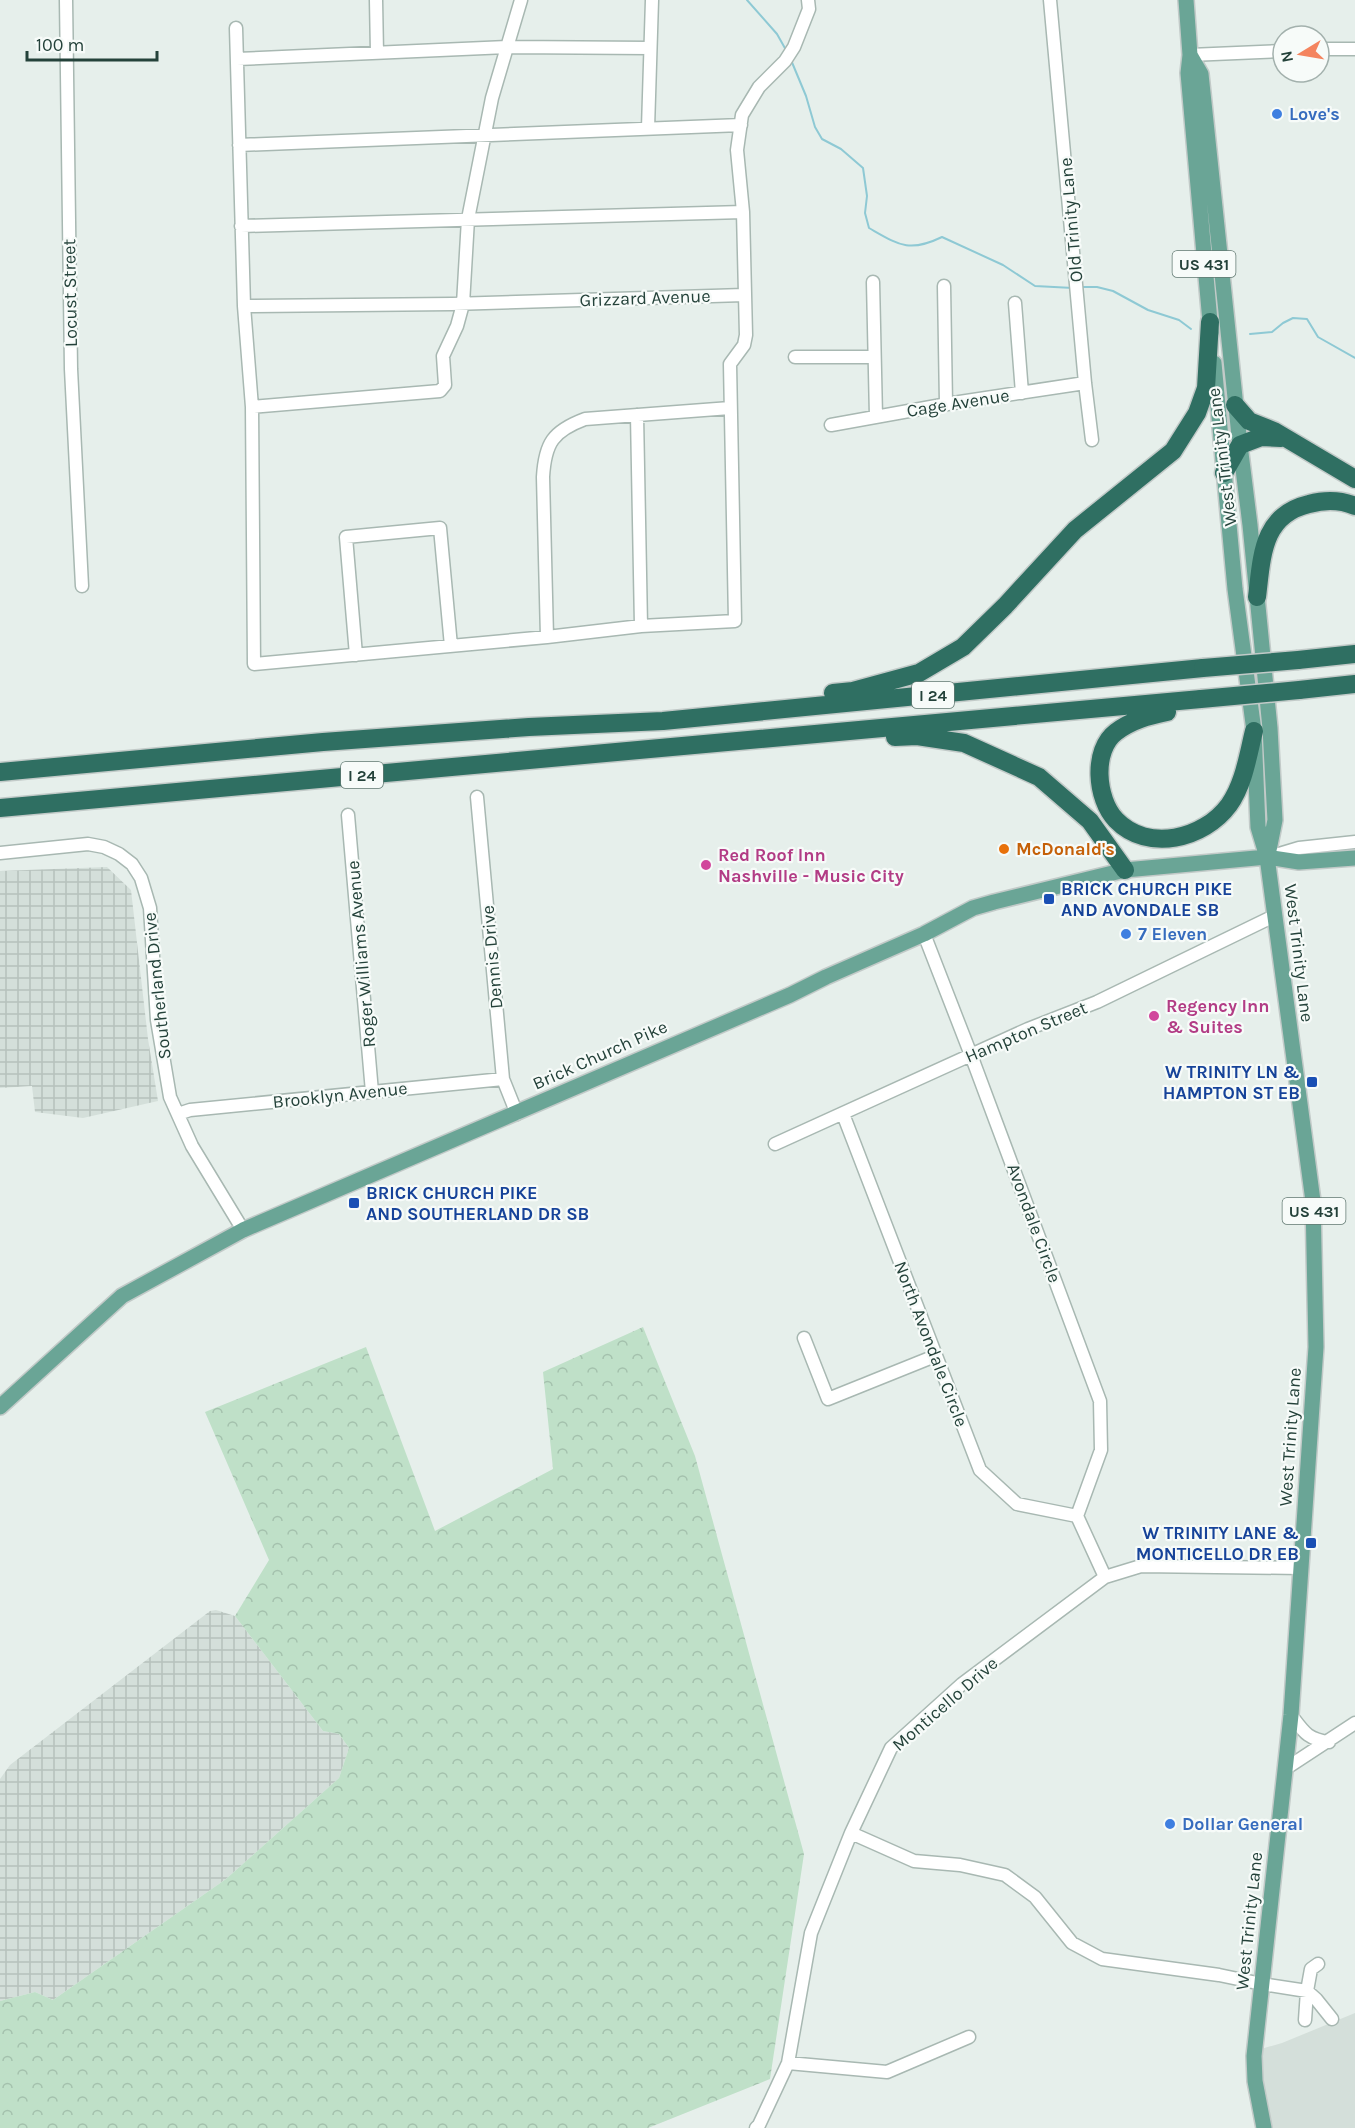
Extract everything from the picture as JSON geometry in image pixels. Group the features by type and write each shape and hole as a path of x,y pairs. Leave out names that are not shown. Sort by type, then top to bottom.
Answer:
{"highway":[{"path":"663,721 738,703 853,691 884,684 919,673 963,647 1005,606 1075,530 1173,451 1197,413 1206,388 1210,322"},
{"path":"1235,405 1249,421 1274,430 1355,479"},
{"path":"1224,474 1240,445 1261,437 1289,440"},
{"path":"1257,597 1264,548 1270,529 1282,516 1298,507 1315,502 1332,501 1355,506"},
{"path":"1318,657 1355,644"},
{"name":"I 24","path":"0,772 323,742 529,727 663,721 1355,654"},
{"name":"I 24","path":"0,808 1355,684"},
{"path":"1201,699 1178,710 1143,717 1130,724 1114,733 1103,753 1099,772 1100,789 1116,820 1133,831 1158,839 1182,837 1199,830 1216,818 1229,805 1242,778 1254,731"},
{"path":"725,742 917,736 964,743 1039,777 1089,821 1125,870"}],"main road":[{"name":"West Trinity Lane","path":"1186,0 1190,56 1188,74 1224,474 1254,731 1258,827 1267,857 1314,1223 1316,1347 1292,1715 1254,2056 1255,2081 1264,2128"},
{"name":"West Trinity Lane","path":"1190,56 1200,74 1270,728 1275,820 1267,857"},
{"name":"Brick Church Pike","path":"0,1407 122,1296 243,1230 790,995 924,934 974,908 1125,870 1267,857 1299,862 1355,858"}],"street":[{"name":"Locust Street","path":"66,0 71,369 82,586"},
{"path":"376,0 377,52"},
{"path":"252,407 440,391 445,385 443,356 458,326 463,304 468,219 492,98 521,0"},
{"path":"648,128 652,0"},
{"path":"236,28 244,306 252,407 254,664 641,626 735,621 730,364 744,345 746,335 743,212 737,150 742,115 759,87 785,61 794,47 809,9 808,0"},
{"name":"Old Trinity Lane","path":"1050,0 1092,440"},
{"path":"237,59 507,46 650,48"},
{"path":"1331,49 1355,49"},
{"path":"1190,56 1271,52"},
{"path":"239,145 741,125"},
{"path":"242,226 743,212"},
{"path":"873,282 876,417"},
{"path":"944,286 946,404"},
{"name":"Grizzard Avenue","path":"244,306 463,304 744,295"},
{"path":"1015,303 1022,393"},
{"path":"795,357 874,357"},
{"name":"Cage Avenue","path":"831,425 946,404 1085,383"},
{"path":"547,637 543,477 544,457 556,434 585,419 730,408"},
{"path":"637,415 641,626"},
{"path":"356,655 346,537 417,530 440,528 451,646"},
{"name":"Dennis Drive","path":"477,797 503,1079 517,1114"},
{"name":"Roger Williams Avenue","path":"348,815 372,1092"},
{"name":"Brick Church Pike","path":"1267,857 1299,848 1355,842"},
{"name":"Southerland Drive","path":"0,853 88,844 104,847 119,854 132,864 146,892 150,908 157,1020 170,1097 192,1146 243,1230"},
{"name":"Hampton Street","path":"775,1144 1028,1029 1097,1002 1274,916"},
{"name":"Avondale Circle","path":"924,934 1100,1401 1101,1450 1077,1516"},
{"name":"Brooklyn Avenue","path":"178,1114 189,1110 503,1079"},
{"name":"North Avondale Circle","path":"843,1114 980,1470 1017,1504 1077,1516"},
{"path":"804,1338 828,1399 935,1356"},
{"path":"1077,1516 1105,1577"},
{"name":"Monticello Drive","path":"756,2128 788,2063 811,1934 851,1833 891,1748 962,1684 1105,1577 1141,1566 1301,1568"},
{"path":"1292,1715 1307,1735 1314,1740 1329,1742"},
{"path":"1285,1769 1355,1723"},
{"path":"851,1833 914,1861 960,1865 1005,1875 1035,1897 1072,1943 1102,1959 1219,1975 1307,1991 1332,2019"},
{"path":"1305,2020 1311,1969 1318,1964"},
{"path":"788,2063 887,2072 969,2037"}],"shaded area":[{"path":"107,867 131,890 148,1039 158,1101 83,1118 35,1112 32,1086 0,1088 0,871"},
{"path":"216,1610 235,1616 323,1731 339,1734 349,1748 339,1778 226,1879 53,2000 35,1992 0,2001 0,1779 10,1765 210,1611"},
{"path":"1355,2013 1355,2128 1264,2128 1254,2051 1282,2043"}],"green space":[{"path":"643,1327 695,1456 804,1854 770,2079 648,2128 0,2128 0,2001 35,1992 53,2000 226,1879 339,1778 349,1748 339,1734 323,1731 235,1616 269,1560 205,1412 366,1347 435,1531 553,1469 543,1372"}],"waterway":[{"path":"747,0 777,34 786,50"},
{"path":"791,60 806,96 815,127 822,139 841,149 863,168 867,196 865,213 869,228 897,243 912,246 942,237 1003,265 1035,286 1073,288"},
{"path":"1082,287 1097,287 1113,291 1148,310 1179,320 1191,329"},
{"path":"1250,334 1272,332 1293,318 1307,319 1318,337 1355,358"}],"place":[{"name":"Love's","path":"1277,114"},
{"name":"McDonald's","path":"1004,849"},
{"name":"Red Roof Inn Nashville - Music City","path":"706,865"},
{"name":"BRICK CHURCH PIKE AND AVONDALE SB","path":"1049,899"},
{"name":"7 Eleven","path":"1126,934"},
{"name":"Regency Inn & Suites","path":"1154,1016"},
{"name":"W TRINITY LN & HAMPTON ST EB","path":"1312,1082"},
{"name":"BRICK CHURCH PIKE AND SOUTHERLAND DR SB","path":"354,1203"},
{"name":"W TRINITY LANE & MONTICELLO DR EB","path":"1311,1543"},
{"name":"Dollar General","path":"1170,1824"}]}
